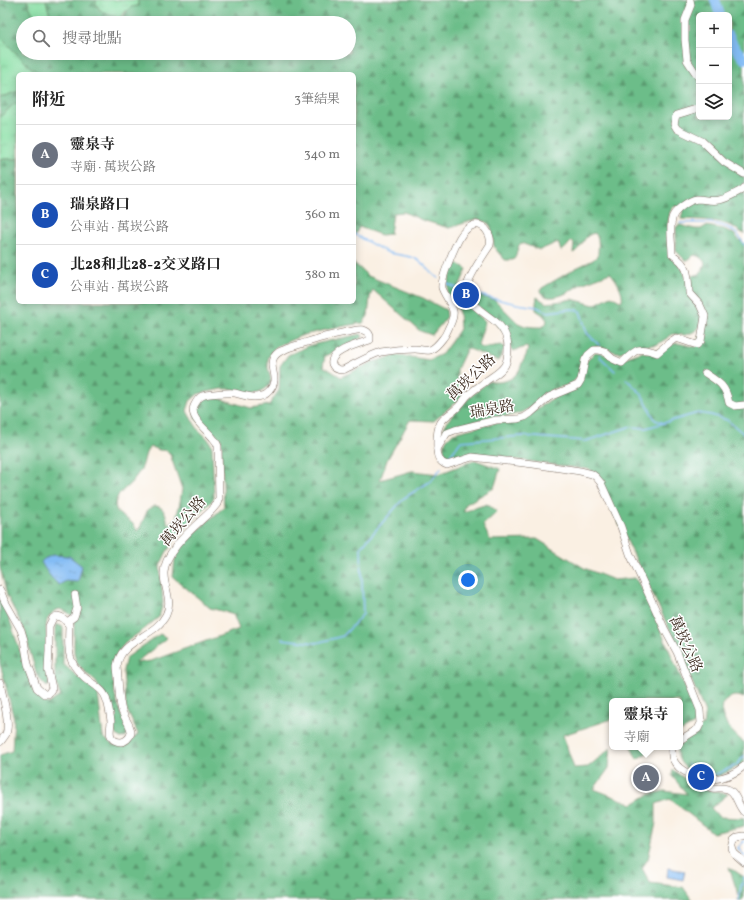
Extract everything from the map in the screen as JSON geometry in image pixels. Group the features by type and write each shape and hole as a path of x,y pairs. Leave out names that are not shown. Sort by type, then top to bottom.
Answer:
{"street":[{"path":"690,0 691,5 685,20 685,40 687,60 696,74"},
{"path":"696,109 676,115 674,124 677,129 702,141 724,162 744,174"},
{"name":"瑞泉路","path":"437,449 447,434 455,430 496,420 518,419 525,417 549,397 578,385 582,380 585,360 594,350 604,351 613,359 622,362 633,352 641,349 647,349 657,353 676,338 697,345 701,341 705,316 700,306 689,293 688,276 685,266 672,254 672,217 678,209 690,201 698,199 713,201 720,200 744,188"},
{"name":"萬崁公路","path":"67,622 69,626 68,652 71,661 83,677 102,690 106,695 110,710 110,735 117,742 126,741 131,733 131,728 124,717 119,694 117,669 120,658 124,650 146,635 158,625 166,615 168,599 164,571 167,560 175,547 212,510 219,498 218,446 215,439 200,424 194,414 193,411 197,401 200,397 210,394 234,392 240,395 252,397 267,394 275,383 272,364 276,355 283,350 327,336 355,330 363,330 370,336 370,340 346,348 335,356 332,365 339,370 343,370 386,351 417,349 425,351 431,350 445,337 453,320 454,314 442,288 442,281 461,236 470,227 478,225 486,230 491,241 471,278 466,294 475,305 497,322 503,329 508,344 507,360 504,367 499,372 468,395 457,408 442,421 437,435 437,456 439,460 447,465 472,457 580,471 592,474 598,479 621,527 630,554 665,630 677,652 700,710 701,723 698,729 683,738"},
{"path":"705,373 719,382 727,394 729,403 736,406 744,405"},
{"path":"0,590 21,630 28,664 37,688 44,694 48,694 52,688 48,670 49,626 53,618 57,616 61,617 67,622 74,617 77,608 76,595"},
{"path":"0,683 7,722 6,734 0,742"},
{"path":"672,750 673,759 676,765 704,785 711,788 725,788 730,790 735,796 744,802"},
{"path":"691,775 701,779 714,779 735,773 744,766"},
{"path":"735,796 739,807 744,812"},
{"path":"744,836 738,837 734,840 732,848 734,853 744,862"}],"green space":[{"path":"0,0 27,0 34,16 16,16 16,53 0,37"},
{"path":"27,0 46,0 51,16 34,16"},
{"path":"46,0 96,0 97,7 112,16 51,16"},
{"path":"96,0 138,0 138,4 126,11 121,16 112,16 107,14 100,10 96,4"},
{"path":"138,0 744,0 744,234 727,224 708,220 681,219 683,211 677,206 673,207 670,212 668,222 669,247 683,270 702,316 700,327 685,335 673,334 658,344 639,346 621,352 615,352 595,346 583,359 580,365 578,377 574,382 551,390 529,408 514,414 467,423 443,433 449,420 455,412 489,381 497,382 509,380 518,372 526,356 528,348 526,347 513,351 510,348 509,336 469,297 470,294 495,300 518,323 525,326 534,327 542,327 546,324 547,320 536,310 537,297 546,303 572,299 594,305 611,296 620,301 622,300 621,290 610,273 581,284 559,296 546,296 540,291 542,288 576,268 593,260 598,255 598,241 595,233 585,238 579,248 573,253 574,244 572,241 561,251 558,242 540,250 521,243 518,247 515,258 513,260 505,260 494,246 491,227 487,222 477,219 449,228 422,220 404,212 393,213 390,234 381,235 359,227 356,233 356,72 38,72 23,60 356,60 356,16 123,16 131,7 137,6"},
{"path":"0,37 16,53 16,60 23,60 38,72 16,72 16,92 0,98"},
{"path":"16,92 16,104 0,117 0,98"},
{"path":"16,104 16,159 0,159 0,117"},
{"path":"0,159 16,159 16,304 356,304 356,265 368,276 423,298 446,310 447,317 432,335 420,331 373,290 370,297 368,316 363,323 303,335 277,346 271,352 268,359 268,368 271,380 270,385 265,389 258,393 244,393 233,389 221,389 198,394 190,401 187,411 198,429 211,443 212,447 214,497 176,538 166,553 160,566 163,603 159,617 126,642 117,653 113,671 115,695 121,714 129,731 125,737 120,738 115,733 113,714 96,682 76,662 74,652 74,622 72,616 60,609 54,611 47,620 49,685 47,687 37,676 25,631 7,596 0,567","holes":["150,447 167,451 170,454 182,489 180,502 176,519 167,525 165,513 161,508 155,506 148,509 139,530 137,531 132,523 117,511 115,504 118,496 131,483 139,472 148,449"]},
{"path":"680,225 701,229 706,226 724,229 734,234 744,243 744,698 733,696 728,699 723,703 722,713 730,729 744,742 744,762 736,768 714,777 702,776 691,772 682,764 678,757 677,750 683,750 683,742 703,725 705,713 677,645 594,472 588,469 477,454 455,460 446,455 444,450 444,444 453,433 494,423 519,421 553,398 577,388 587,361 595,352 602,353 615,361 643,352 649,353 677,343 696,347 707,315 690,292 691,276 701,273 705,263 703,260 694,255 686,261 676,251 676,227"},
{"path":"457,263 467,269 457,291 463,302 485,321 478,345 481,348 501,345 505,348 498,361 467,348 457,369 457,384 464,395 434,421 410,420 387,460 380,480 412,471 439,474 475,460 500,469 494,488 466,504 463,512 487,504 497,512 483,525 490,540 537,539 584,568 614,580 635,578 645,594 695,710 696,723 683,730 683,698 609,698 609,720 563,735 574,768 588,767 609,750 611,750 609,768 594,789 633,804 648,795 664,791 687,794 672,776 673,770 696,787 728,794 711,808 719,817 744,818 744,826 713,833 670,799 656,804 656,823 648,859 642,868 650,883 683,887 692,900 0,900 0,755 12,751 14,719 0,663 0,598 9,618 34,693 48,704 60,696 55,677 56,624 63,627 63,664 98,694 103,737 113,745 127,745 138,734 126,708 123,670 126,658 160,634 167,638 135,663 151,661 239,629 233,614 210,608 173,577 175,559 186,540 224,507 221,439 195,418 195,409 206,398 218,398 251,408 269,405 279,390 280,366 288,355 311,345 361,334 363,337 325,356 323,366 341,377 373,362 398,355 429,360 442,354 460,329 459,312 447,292 450,276"},
{"path":"632,750 651,750 637,759"},
{"path":"729,867 744,877 744,897 742,900 738,900 739,897"}],"water":[{"path":"52,555 69,556 82,566 78,582 66,581 59,585 54,580 41,562"},
{"path":"668,868 685,871 683,880 667,877"}],"waterway":[{"path":"715,0 719,12"},
{"path":"732,43 744,59"},
{"path":"680,223 710,223 724,226 737,234 744,245"},
{"path":"356,235 387,252 418,260 438,278"},
{"path":"446,283 461,289"},
{"path":"470,292 517,304 537,307 547,312 572,309 580,311 587,333 599,345"},
{"path":"600,354 600,357 615,371"},
{"path":"626,379 641,393 655,420 664,423"},
{"path":"447,460 461,441 523,436 586,441 629,427 646,428 698,413 727,420 744,434"},
{"path":"282,639 316,643 343,636 363,614 361,547 404,498 431,481 441,468"},
{"path":"688,764 698,772 714,775 737,765 744,756"},
{"path":"744,841 738,848 744,856"},
{"path":"739,900 744,877"}],"place":[{"name":"瑞泉路口","path":"466,295"},
{"name":"北28和北28-2交叉路口","path":"701,777"},
{"name":"靈泉寺","path":"646,778"}]}
